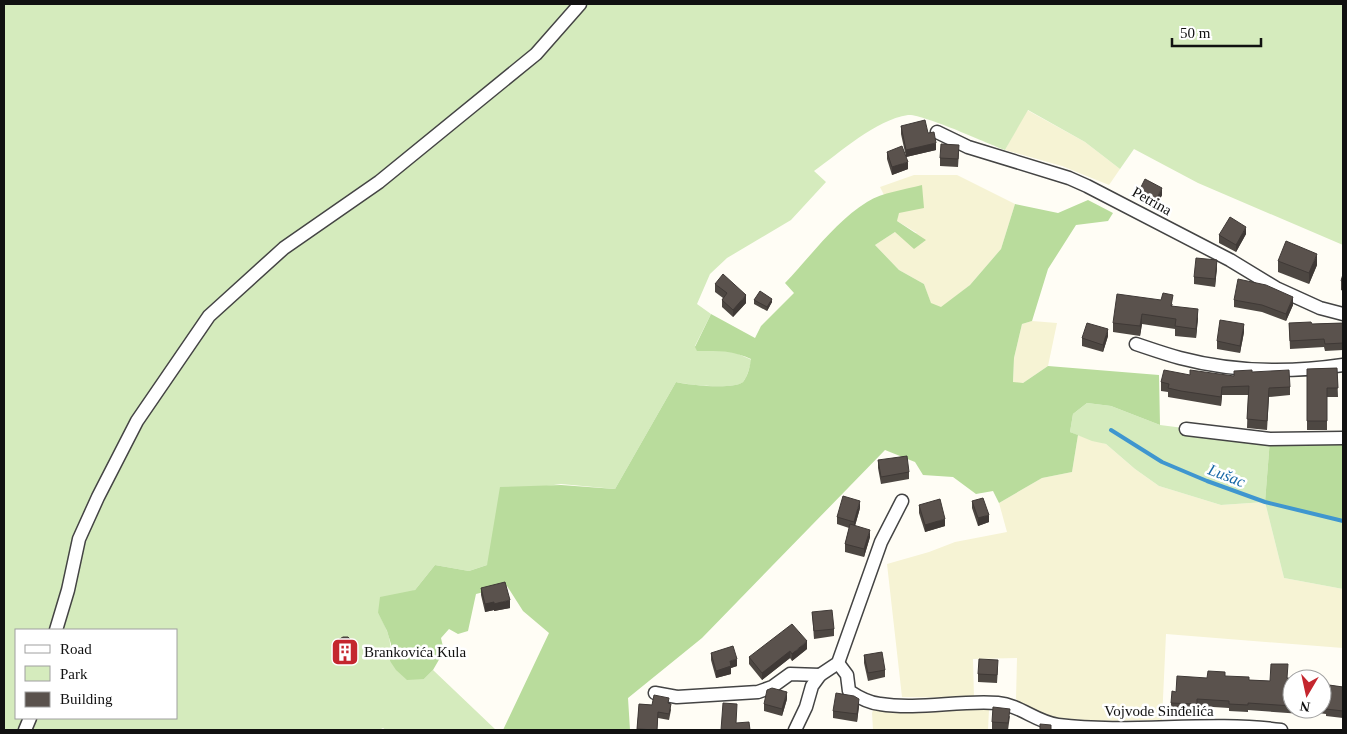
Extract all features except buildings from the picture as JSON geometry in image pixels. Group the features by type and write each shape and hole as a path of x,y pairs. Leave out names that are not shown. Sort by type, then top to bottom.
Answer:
{"street":[{"path":"56,629 68,590 79,539 98,497 136,421 209,316 284,248 379,182 536,54 580,4"},
{"name":"Petrina","path":"937,132 968,147 1087,186 1230,260 1276,288 1320,308 1343,314"},
{"path":"1136,344 1181,358 1226,367 1273,371 1320,369 1343,365"},
{"path":"1186,429 1270,439 1343,438"},
{"path":"795,730 806,707 812,686 820,675 838,662 874,568 881,542 902,501"},
{"name":"Vojvode Sinđelića","path":"838,662 847,675 849,691 878,704 913,706 965,702 999,703 1018,707 1037,724 1105,728 1250,726 1281,730"},
{"path":"655,692 677,697 758,692 772,686 790,674 820,675"}],"shaded area":[{"path":"1027,110 1085,142 1120,169 1109,185 1062,166 1005,150"},
{"path":"914,175 957,175 1015,204 1001,249 970,285 941,308 931,304 924,284 899,270 875,245 895,232 917,233 897,221 898,213 922,186 884,195 880,187"},
{"path":"1032,321 1057,323 1048,366 1023,383 1013,383 1014,358 1022,324"},
{"path":"1078,435 1106,444 1135,469 1159,486 1221,505 1265,502 1284,578 1343,589 1343,648 1166,634 1162,720 1096,721 1036,714 1016,699 1017,658 973,659 974,698 902,697 887,564 929,552 955,542 1007,532 999,503 1042,478 1072,472"},
{"path":"874,708 890,710 989,710 988,730 873,730 872,713"}],"green space":[{"path":"4,4 578,4 540,49 208,315 97,496 55,629 15,629 15,719 28,719 24,730 4,730"},
{"path":"582,4 1343,4 1343,245 1198,183 1134,149 1120,169 1085,142 1028,110 1005,150 926,119 908,115 896,118 871,130 814,171 826,182 791,220 727,258 710,274 697,304 711,314 695,346 736,353 752,360 743,382 731,386 721,386 676,382 615,489 561,484 539,487 487,565 469,571 435,565 415,590 378,613 388,636 390,661 424,679 433,670 496,730 386,730 383,728 379,730 27,730 31,719 178,719 178,629 58,629 81,540 138,422 210,317 285,249 483,100"},
{"path":"922,185 924,208 899,213 897,221 926,240 914,249 895,232 875,245 899,270 924,284 931,303 941,307 970,285 1001,249 1015,204 1058,213 1088,200 1113,213 1108,221 1076,225 1048,269 1032,321 1022,324 1014,358 1013,382 1023,383 1048,366 1159,375 1160,425 1111,406 1087,403 1073,414 1070,432 1078,435 1072,472 1042,478 999,503 993,491 976,494 953,477 923,475 915,462 885,450 702,638 628,698 630,730 503,730 549,633 523,611 507,586 476,594 468,631 458,634 449,629 441,638 444,651 433,670 424,679 407,680 396,670 390,661 391,644 387,631 378,613 380,597 415,590 435,565 469,571 487,565 500,487 561,485 615,489 676,382 730,386 745,380 751,359 718,351 697,351 695,347 711,314 755,338 761,326 794,293 785,283 845,219 873,199"},
{"path":"1087,403 1111,406 1160,425 1270,439 1265,502 1221,505 1159,486 1135,469 1106,444 1092,441 1070,432 1073,414"},
{"path":"1343,438 1343,521 1265,502 1270,439"},
{"path":"1265,502 1343,521 1343,589 1284,578"}],"waterway":[{"name":"Lušac","path":"1111,430 1162,462 1207,481 1265,502 1343,521"}],"place":[{"name":"Brankovića Kula","path":"345,652"}]}
